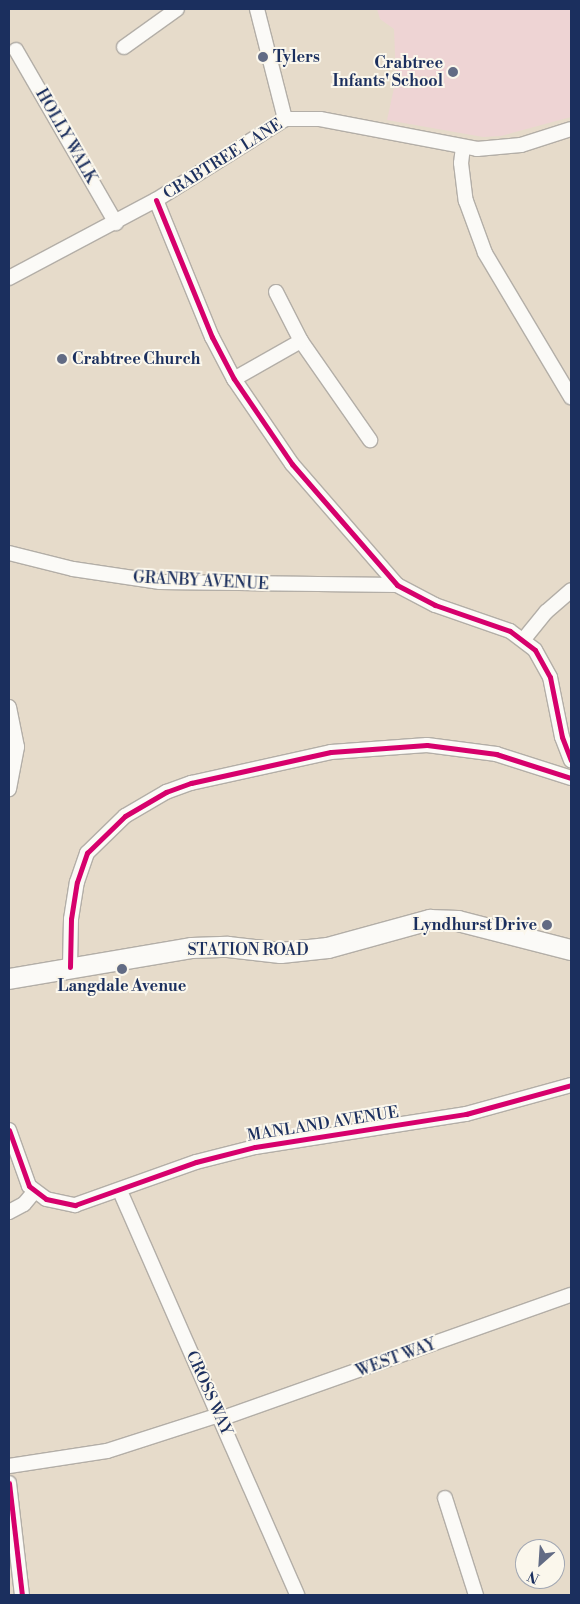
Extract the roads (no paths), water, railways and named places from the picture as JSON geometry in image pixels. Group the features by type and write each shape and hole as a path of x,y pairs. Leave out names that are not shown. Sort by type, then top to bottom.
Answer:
{"main road":[{"name":"STATION ROAD","path":"9,979 70,967 192,948 228,947 281,953 328,948 430,920 458,921 571,950"}],"street":[{"path":"124,47 177,9"},
{"path":"257,9 285,119"},
{"name":"HOLLY WALK","path":"16,50 116,223"},
{"name":"CRABTREE LANE","path":"9,278 116,223 156,200 285,119 320,119 463,147 493,149 520,145 571,129"},
{"path":"463,147 461,163 466,201 485,254 571,397"},
{"path":"156,200 167,221 190,286 234,379 320,500 397,585 435,605 492,624 524,639 535,650 550,677 562,737 571,760"},
{"path":"276,292 301,342 370,440"},
{"path":"234,379 301,342"},
{"name":"GRANBY AVENUE","path":"9,552 72,569 160,582 397,585"},
{"path":"524,639 546,612 571,590"},
{"path":"9,708 17,747 9,789"},
{"path":"70,967 71,919 77,882 87,853 125,816 166,792 191,783 331,752 427,745 496,754 571,778"},
{"name":"MANLAND AVENUE","path":"34,1192 55,1202 75,1204 120,1191 196,1162 255,1147 466,1114 571,1085"},
{"path":"9,1130 24,1178 34,1192 24,1204 9,1212"},
{"name":"CROSS WAY","path":"120,1191 297,1595"},
{"name":"WEST WAY","path":"9,1466 107,1451 219,1417 571,1295"},
{"path":"9,1483 22,1595"},
{"path":"445,1498 476,1595"}],"place":[{"name":"Tylers","path":"263,57"},
{"name":"Crabtree Infants' School","path":"453,72"},
{"name":"Crabtree Church","path":"62,359"},
{"name":"Lyndhurst Drive","path":"547,925"},
{"name":"Langdale Avenue","path":"122,969"}]}
